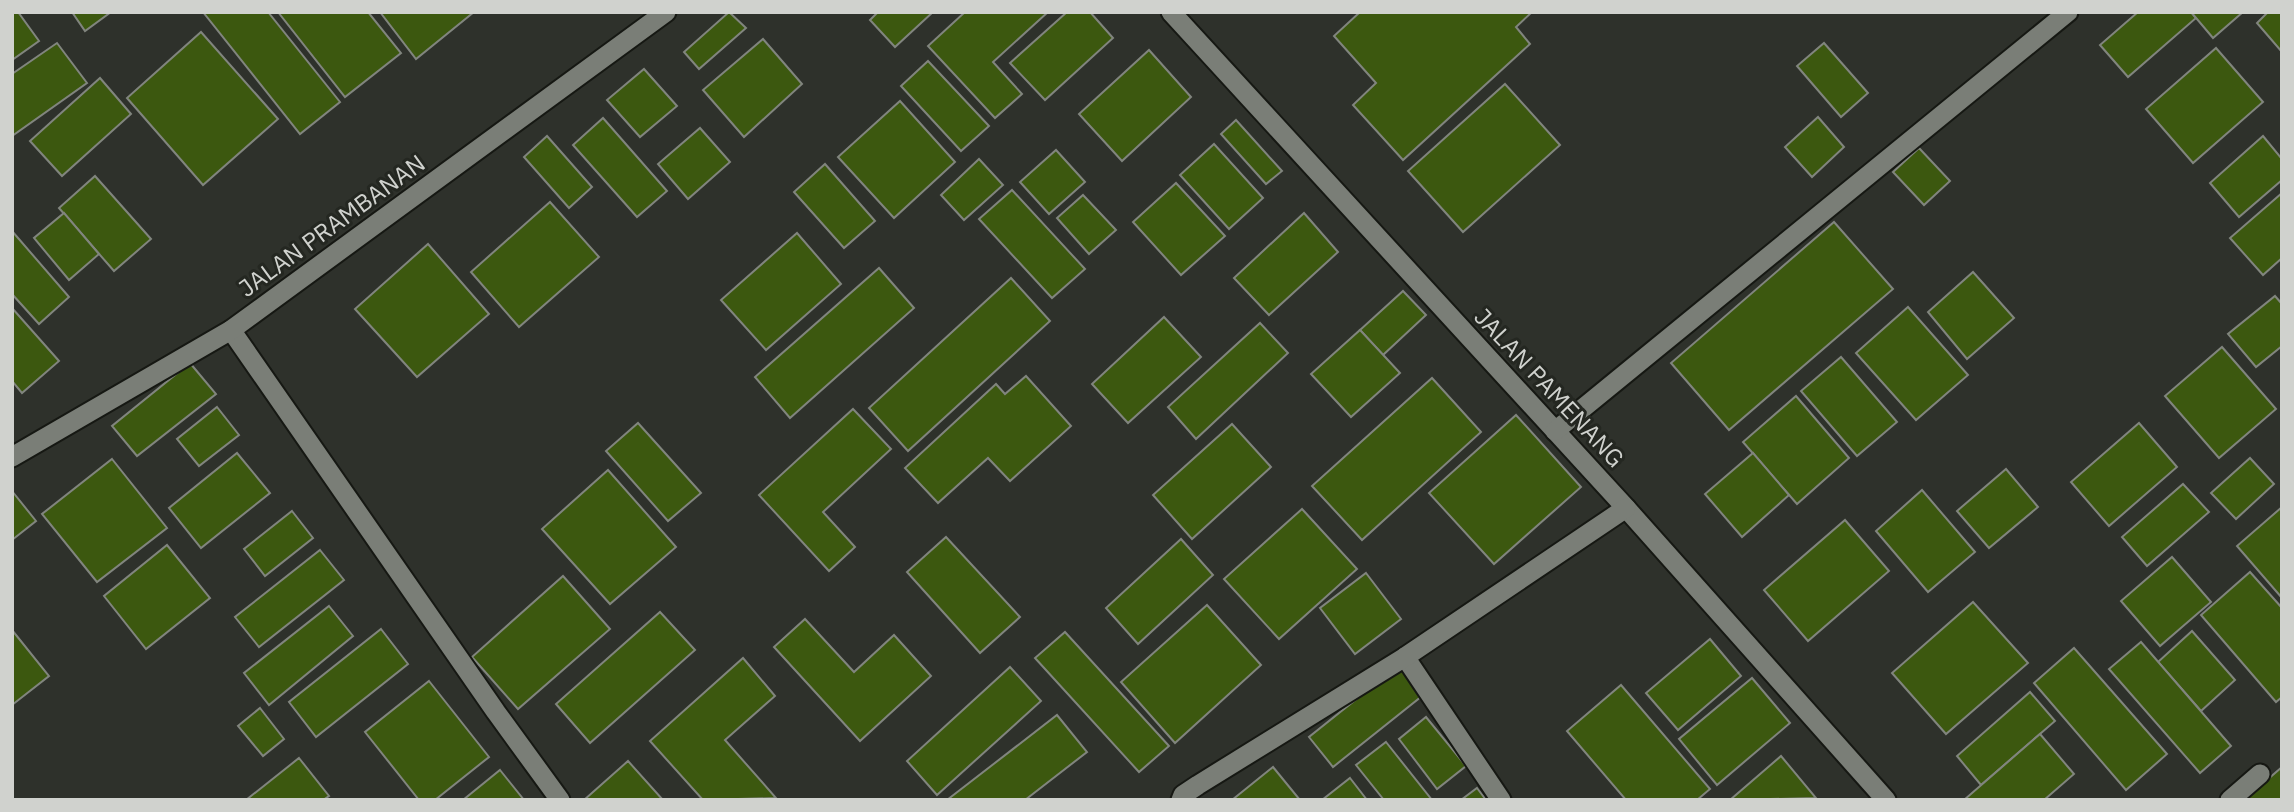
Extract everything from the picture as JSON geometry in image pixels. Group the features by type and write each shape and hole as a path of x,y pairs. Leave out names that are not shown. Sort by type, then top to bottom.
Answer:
{"street":[{"name":"JALAN PRAMBANAN","path":"12,457 231,331 666,12"},
{"name":"JALAN PAMENANG","path":"1171,12 1626,508 1886,800"},
{"path":"1555,431 2068,12"},
{"path":"231,331 560,800"},
{"path":"1181,800 1183,795 1198,785 1405,657 1626,508"},
{"path":"1405,657 1501,800"},
{"path":"2230,800 2260,774"}],"building":[{"path":"12,12 18,12 39,41 12,60"},
{"path":"72,12 111,12 85,31"},
{"path":"203,12 268,12 340,102 300,134"},
{"path":"278,12 368,12 401,53 345,97"},
{"path":"380,12 474,12 416,59"},
{"path":"729,12 746,28 699,69 684,52"},
{"path":"878,12 933,12 895,47 870,20"},
{"path":"965,12 1048,12 993,62 1022,94 995,118 928,46"},
{"path":"1067,12 1090,12 1113,38 1045,100 1010,63"},
{"path":"1360,12 1532,12 1516,27 1530,44 1403,160 1353,105 1376,83 1334,36"},
{"path":"2138,12 2191,12 2196,18 2128,77 2100,45"},
{"path":"2191,12 2243,12 2213,38"},
{"path":"2268,12 2282,12 2282,52 2257,23"},
{"path":"201,32 278,119 203,185 127,98"},
{"path":"763,39 802,84 744,137 703,90"},
{"path":"57,43 87,83 12,136 12,74"},
{"path":"1824,43 1868,93 1841,117 1797,66"},
{"path":"2216,48 2263,102 2193,163 2146,109"},
{"path":"1149,50 1191,97 1122,161 1079,114"},
{"path":"928,61 989,126 961,151 901,86"},
{"path":"644,69 677,106 640,137 607,100"},
{"path":"100,78 131,114 62,176 30,141"},
{"path":"1505,84 1560,145 1463,232 1408,171"},
{"path":"900,101 955,162 894,218 838,157"},
{"path":"1818,117 1844,147 1812,177 1785,147"},
{"path":"603,118 667,191 637,217 573,145"},
{"path":"1236,120 1282,171 1266,184 1221,134"},
{"path":"700,128 730,162 688,199 658,164"},
{"path":"547,136 592,187 569,208 524,157"},
{"path":"2263,136 2282,159 2282,180 2239,217 2210,183"},
{"path":"1214,144 1263,198 1229,229 1180,175"},
{"path":"1919,148 1950,181 1924,205 1893,172"},
{"path":"1056,150 1085,182 1049,214 1020,182"},
{"path":"979,159 1003,185 964,220 941,195"},
{"path":"825,164 875,221 844,248 794,192"},
{"path":"95,176 151,239 114,271 59,208"},
{"path":"1176,183 1225,236 1181,275 1133,222"},
{"path":"1012,190 1085,269 1052,298 979,219"},
{"path":"2282,193 2282,258 2263,275 2230,238"},
{"path":"1083,195 1116,230 1089,254 1057,218"},
{"path":"550,202 599,257 519,327 471,272"},
{"path":"64,213 99,254 69,280 34,238"},
{"path":"1304,213 1338,252 1269,315 1234,278"},
{"path":"1834,222 1893,289 1729,430 1671,363"},
{"path":"12,231 69,297 39,324 12,294"},
{"path":"797,233 841,284 766,350 721,300"},
{"path":"428,244 489,314 417,377 355,309"},
{"path":"879,268 914,308 790,418 755,377"},
{"path":"1973,272 2014,318 1967,359 1928,312"},
{"path":"1011,278 1050,321 908,451 869,408"},
{"path":"1403,291 1426,315 1383,355 1360,330"},
{"path":"2275,296 2282,304 2282,346 2256,367 2228,334"},
{"path":"1908,307 1968,375 1916,420 1856,353"},
{"path":"12,308 59,361 22,393 12,381"},
{"path":"1164,317 1201,357 1128,423 1092,384"},
{"path":"1260,323 1288,353 1196,439 1168,407"},
{"path":"1360,330 1400,373 1351,417 1311,374"},
{"path":"2222,347 2276,409 2219,458 2165,396"},
{"path":"1841,357 1897,422 1857,456 1801,391"},
{"path":"190,363 216,394 137,456 112,426"},
{"path":"1026,376 1071,426 1010,481 988,458 938,503 905,468 996,384 1005,394"},
{"path":"1432,378 1481,432 1362,540 1312,486"},
{"path":"1796,396 1849,458 1797,504 1743,442"},
{"path":"217,407 239,435 199,466 177,439"},
{"path":"853,409 891,449 823,512 855,547 829,571 759,495"},
{"path":"1516,415 1581,487 1494,564 1429,493"},
{"path":"638,423 701,493 668,521 606,451"},
{"path":"2139,423 2177,467 2109,526 2071,482"},
{"path":"1232,424 1271,467 1192,539 1153,495"},
{"path":"237,453 270,493 201,548 169,508"},
{"path":"1753,453 1789,495 1742,537 1705,494"},
{"path":"2250,458 2274,484 2236,519 2211,493"},
{"path":"112,459 167,528 97,582 42,514"},
{"path":"2006,469 2038,507 1989,548 1957,511"},
{"path":"608,470 676,547 610,604 542,529"},
{"path":"2183,484 2209,512 2147,566 2122,537"},
{"path":"1922,490 1975,552 1928,592 1876,531"},
{"path":"12,491 36,521 12,540"},
{"path":"2282,507 2282,598 2237,546"},
{"path":"1302,509 1357,569 1279,639 1224,579"},
{"path":"292,511 313,538 265,576 244,549"},
{"path":"1845,520 1889,571 1808,641 1764,590"},
{"path":"946,537 1020,617 980,653 907,572"},
{"path":"1181,539 1213,575 1138,644 1106,608"},
{"path":"167,545 210,598 146,649 104,596"},
{"path":"320,550 344,580 259,647 235,617"},
{"path":"2172,557 2211,602 2160,646 2121,601"},
{"path":"2250,572 2282,608 2282,697 2276,702 2201,615"},
{"path":"1366,573 1401,619 1355,654 1320,608"},
{"path":"563,576 610,629 518,709 472,657"},
{"path":"1973,602 2028,663 1946,734 1892,673"},
{"path":"1207,605 1261,665 1175,743 1121,682"},
{"path":"329,606 353,636 269,705 244,673"},
{"path":"660,612 695,650 590,743 556,704"},
{"path":"805,619 854,672 894,635 931,676 860,741 774,647"},
{"path":"381,629 408,664 316,737 289,702"},
{"path":"12,630 49,676 12,705"},
{"path":"2192,631 2235,680 2201,711 2158,662"},
{"path":"1065,632 1169,746 1139,772 1035,658"},
{"path":"1710,639 1741,676 1678,730 1646,693"},
{"path":"2141,642 2231,746 2200,773 2109,669"},
{"path":"2074,648 2167,754 2126,790 2034,683"},
{"path":"743,658 775,696 725,740 776,798 703,800 650,741"},
{"path":"1398,666 1422,696 1333,767 1309,737"},
{"path":"1010,667 1041,701 937,795 907,761"},
{"path":"1752,678 1790,723 1717,785 1679,739"},
{"path":"429,681 489,757 435,800 419,800 365,732"},
{"path":"1621,685 1710,789 1697,800 1626,800 1567,731"},
{"path":"2030,692 2055,721 1981,785 1957,756"},
{"path":"260,708 284,739 263,756 238,726"},
{"path":"1057,715 1087,752 1025,800 947,800"},
{"path":"1426,717 1466,766 1437,789 1399,739"},
{"path":"2040,734 2074,774 2044,800 1964,800"},
{"path":"1386,742 1432,800 1384,800 1356,765"},
{"path":"1781,756 1816,798 1730,800"},
{"path":"299,758 329,796 323,800 246,800"},
{"path":"628,761 663,800 584,800"},
{"path":"1273,767 1300,800 1232,800"},
{"path":"2282,767 2282,800 2244,800"},
{"path":"500,770 524,800 463,800"},
{"path":"1350,778 1367,800 1322,800"},
{"path":"1477,788 1486,800 1461,800"}]}
